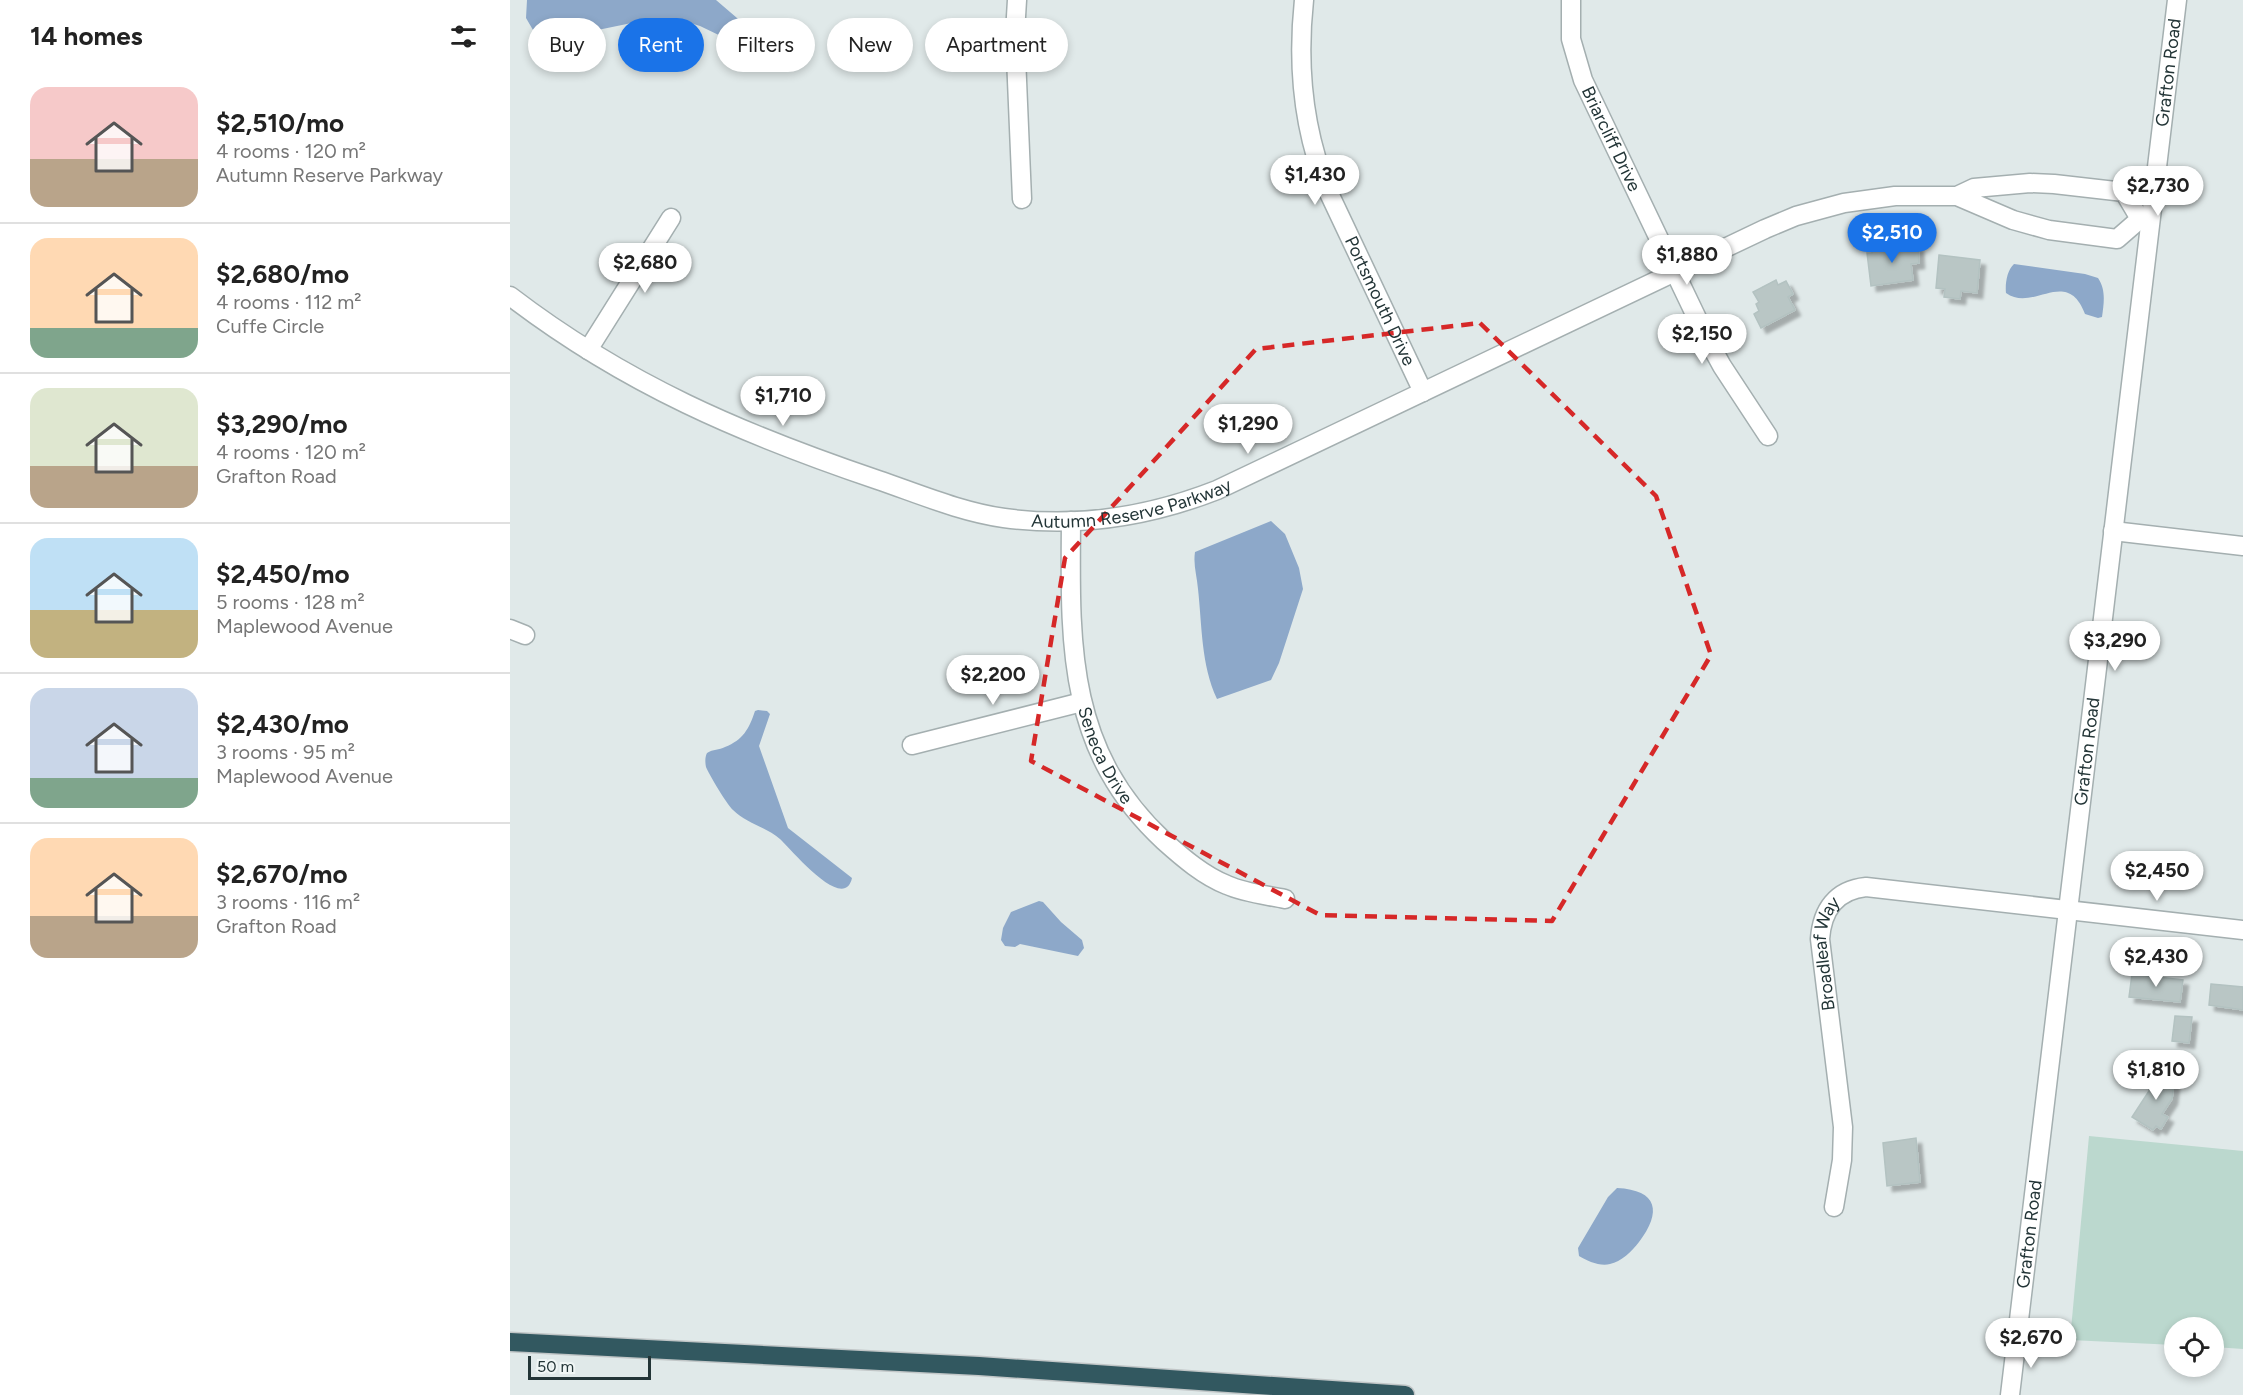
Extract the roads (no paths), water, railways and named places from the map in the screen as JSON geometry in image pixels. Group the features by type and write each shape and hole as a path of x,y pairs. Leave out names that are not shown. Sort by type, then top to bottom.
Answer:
{"highway":[{"path":"510,1342 979,1366 1405,1395"}],"street":[{"path":"1017,0 1015,33 1022,199"},
{"name":"Portsmouth Drive","path":"1304,0 1301,51 1302,89 1317,161 1328,191 1423,392"},
{"name":"Briarcliff Drive","path":"1571,0 1571,39 1579,69 1674,272 1717,357 1768,436"},
{"name":"Grafton Road","path":"2010,1395 2113,531 2145,219 2177,0"},
{"name":"Autumn Reserve Parkway","path":"510,296 588,350 641,382 710,417 814,458 980,513 1023,519 1071,521 1140,514 1197,498 1765,229 1796,216 1827,207 1895,196 1958,196 1974,188 2030,183 2124,192 2145,219 2117,239 2088,236 2049,230 2022,222 1972,204 1958,196"},
{"path":"588,350 671,218"},
{"name":"Seneca Drive","path":"1071,521 1072,638 1076,678 1095,741 1110,770 1127,799 1156,833 1191,864 1226,885 1285,899"},
{"path":"2113,531 2243,546"},
{"path":"912,745 1082,702"},
{"name":"Broadleaf Way","path":"1834,1208 1842,1160 1843,1136 1820,939 1824,915 1828,908 1850,891 1866,887 2243,930"}],"water":[{"path":"527,0 716,0 737,18 716,18 716,34 704,28 704,18 618,18 618,26 606,28 606,18 528,18 528,21 526,18"},
{"path":"2014,264 2085,274 2098,278 2104,301 2102,317 2085,314 2078,300 2069,293 2059,292 2016,298 2006,293 2007,277"},
{"path":"1271,521 1285,534 1299,568 1303,589 1279,663 1271,680 1217,699 1205,659 1195,552"},
{"path":"755,711 767,711 770,714 759,746 788,828 852,878 847,887 839,888 828,884 805,865 780,839 733,810 708,771 705,761 707,753 723,748 741,737 748,728"},
{"path":"1039,901 1043,902 1082,940 1084,948 1078,956 1020,944 1015,947 1005,946 1001,940 1003,928 1011,912"},
{"path":"1617,1188 1641,1193 1648,1198 1652,1204 1651,1221 1639,1242 1622,1259 1606,1265 1594,1263 1579,1256 1578,1248 1608,1197"}]}
